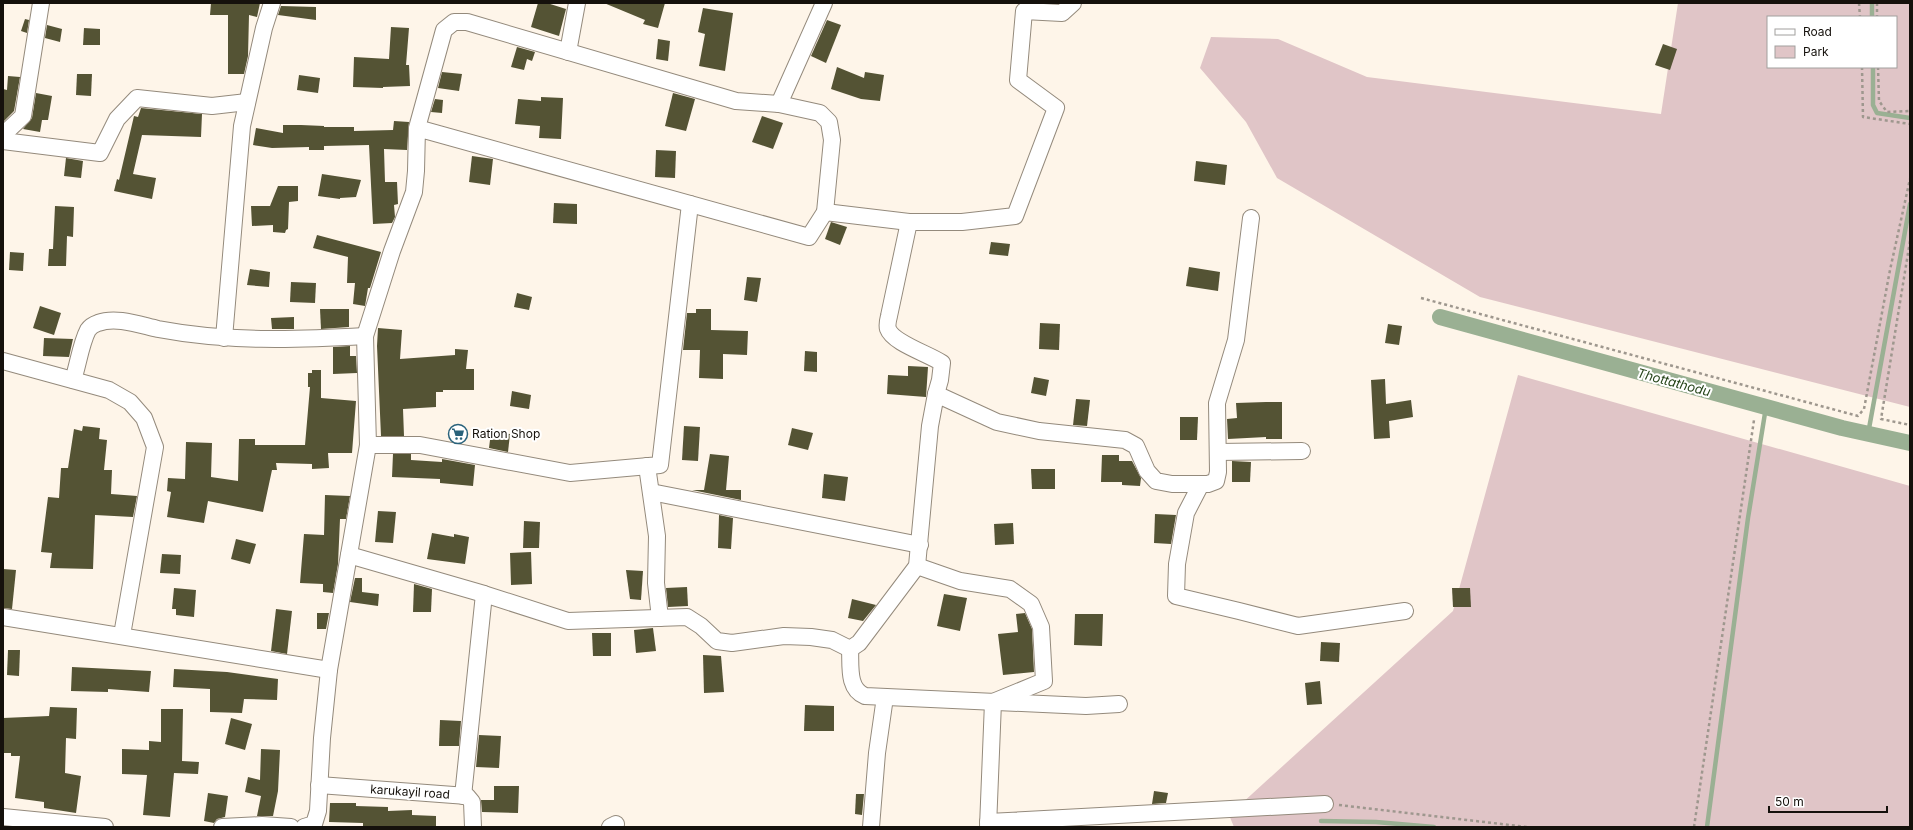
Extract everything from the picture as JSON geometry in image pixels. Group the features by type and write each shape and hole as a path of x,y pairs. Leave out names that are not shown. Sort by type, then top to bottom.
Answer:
{"street":[{"path":"3,135 23,116 41,3"},
{"path":"224,338 242,126 264,28 272,3"},
{"path":"568,52 577,3"},
{"path":"779,104 824,3"},
{"path":"825,212 909,222 962,222 1015,216 1056,108 1018,80 1024,11 1062,13 1073,3"},
{"path":"304,827 314,824 318,811 329,670 368,445 365,336 392,251 414,192 416,171 416,128 444,30 454,22 467,22 736,101 779,104 820,113 829,122 832,140 825,212 809,237 416,128"},
{"path":"3,141 100,153 117,119 137,98 212,106 247,102"},
{"path":"368,445 420,445 570,473 660,465 690,204"},
{"path":"936,394 998,422 1047,432 1126,440 1136,446 1148,471 1156,480 1172,484 1208,484 1216,481 1218,472 1216,403 1236,340 1252,218"},
{"path":"850,649 859,643 917,566 920,545 930,426 940,380 942,363 909,347 895,338 888,329 889,316 909,222"},
{"path":"73,380 89,329 98,323 114,321 184,334 224,338 299,340 365,336"},
{"path":"3,361 109,390 130,402 144,418 154,447 122,635"},
{"path":"1218,452 1302,451"},
{"path":"647,466 657,536 656,583 660,618"},
{"path":"1201,484 1186,513 1178,564 1176,596 1298,626 1405,611"},
{"path":"651,492 920,545"},
{"path":"349,555 484,594 568,621 687,617 701,626 717,640 732,643 784,636 811,637 832,640 850,649"},
{"path":"917,566 960,581 1010,589 1031,604 1041,627 1044,681 993,702"},
{"path":"463,796 484,594"},
{"path":"3,617 122,635 177,646 329,670"},
{"path":"850,649 854,689 859,694 865,696 1086,706 1119,704"},
{"path":"871,827 877,753 885,697"},
{"path":"993,702 988,825 1325,804"},
{"name":"karukayil road","path":"319,785 463,796 470,798 472,802 473,827"},
{"path":"3,817 104,827"},
{"path":"222,827 262,825 290,827"}],"path":[{"path":"1860,3 1860,16"},
{"path":"1877,3 1878,16"},
{"path":"1862,68 1863,117 1910,124"},
{"path":"1878,68 1879,101 1888,112 1910,111"},
{"path":"1421,298 1858,416 1864,409 1890,270 1910,178"},
{"path":"1910,241 1881,419 1910,425"},
{"path":"1694,827 1754,420"},
{"path":"1325,804 1527,827"}],"green space":[{"path":"1678,3 1910,3 1910,407 1480,297 1277,178 1246,122 1200,68 1211,37 1278,39 1367,77 1661,114"},
{"path":"1518,375 1910,486 1910,827 1234,827 1229,815 1453,611"}],"building":[{"path":"211,3 260,3 257,17 249,15 248,56 244,74 228,74 228,15 210,15"},
{"path":"538,3 547,3 566,9 559,36 531,27"},
{"path":"604,3 665,3 658,28 643,24 645,20"},
{"path":"281,6 316,7 316,20 278,15"},
{"path":"703,8 733,13 725,71 699,66 705,34 698,32"},
{"path":"25,19 29,20 27,33 21,31"},
{"path":"827,20 841,25 826,63 811,56"},
{"path":"47,25 62,29 60,42 45,38"},
{"path":"391,27 409,28 406,65 409,65 410,86 383,88 353,87 354,57 389,59"},
{"path":"84,28 100,29 100,45 83,45"},
{"path":"658,39 670,41 668,61 656,59"},
{"path":"1663,44 1677,49 1670,70 1655,65"},
{"path":"517,47 535,52 532,61 527,59 524,70 511,67"},
{"path":"837,67 864,78 865,72 884,75 880,101 861,99 831,89"},
{"path":"442,72 462,74 459,91 438,88"},
{"path":"77,74 92,74 91,96 76,95"},
{"path":"299,75 320,78 318,93 297,90"},
{"path":"8,76 20,77 14,111 3,122 3,89 7,90"},
{"path":"36,93 52,96 48,120 42,120 40,132 23,129 32,118"},
{"path":"673,93 695,99 686,131 665,126"},
{"path":"541,97 563,98 561,139 539,138 540,126 515,124 518,99 541,101"},
{"path":"435,99 443,100 442,113 431,112"},
{"path":"141,108 202,114 201,137 142,135 133,174 156,178 152,199 114,191 117,179 119,180 134,116 138,117"},
{"path":"762,116 783,123 773,149 752,142"},
{"path":"394,121 409,122 407,150 384,149 385,182 397,182 398,204 394,205 395,217 392,223 373,224 369,145 324,146 324,150 309,150 309,147 272,148 253,145 256,128 283,133 283,125 354,127 354,131 393,130"},
{"path":"656,150 676,151 675,178 655,177"},
{"path":"472,156 493,159 490,185 469,182"},
{"path":"66,158 83,161 81,178 64,176"},
{"path":"1196,161 1227,165 1225,185 1194,181"},
{"path":"322,174 361,180 356,197 340,199 318,196"},
{"path":"278,186 298,186 298,201 289,202 288,229 285,233 273,232 273,225 252,226 251,206 270,206"},
{"path":"554,203 577,204 577,224 553,223"},
{"path":"55,206 74,207 73,237 67,236 66,266 48,266 49,249 53,249"},
{"path":"831,222 847,227 840,245 825,239"},
{"path":"317,235 381,252 370,288 368,288 365,306 353,304 355,283 347,283 348,257 313,248"},
{"path":"991,242 1010,244 1008,256 989,254"},
{"path":"10,252 24,253 23,271 9,270"},
{"path":"1189,267 1220,272 1218,291 1186,286"},
{"path":"250,269 270,272 269,287 247,285"},
{"path":"747,277 761,278 757,302 744,300"},
{"path":"291,282 316,283 315,303 290,302"},
{"path":"517,293 532,297 529,310 514,307"},
{"path":"40,306 61,313 54,335 33,328"},
{"path":"320,309 349,309 349,327 321,329"},
{"path":"696,309 711,309 711,330 748,331 747,355 723,354 723,379 699,378 700,350 683,350 687,313 696,313"},
{"path":"294,317 294,329 272,329 271,318"},
{"path":"1040,323 1060,324 1059,350 1039,349"},
{"path":"1388,324 1402,326 1399,345 1385,343"},
{"path":"378,328 402,330 400,359 455,355 455,349 468,350 466,369 474,369 474,390 443,390 443,392 436,392 436,407 403,409 404,436 381,436 377,346"},
{"path":"44,338 73,339 69,357 43,356"},
{"path":"350,346 350,356 356,356 357,373 333,374 333,347"},
{"path":"805,351 817,352 817,372 804,371"},
{"path":"908,366 928,367 926,397 887,394 888,375 908,376"},
{"path":"312,370 321,370 321,398 356,401 352,453 328,453 329,468 312,469 312,464 276,463 277,470 272,470 263,512 208,501 204,523 167,517 171,492 167,491 168,478 185,479 186,442 212,443 211,477 238,481 239,439 255,439 255,445 305,445 310,387 308,387 308,373 312,373"},
{"path":"1034,377 1049,380 1046,396 1031,393"},
{"path":"1385,379 1386,404 1411,400 1413,417 1389,421 1390,438 1374,439 1371,380"},
{"path":"512,391 531,395 529,409 510,406"},
{"path":"1076,399 1090,400 1087,426 1073,425"},
{"path":"1282,402 1282,439 1266,439 1266,437 1228,439 1227,419 1237,418 1236,403"},
{"path":"1180,417 1198,417 1197,440 1180,440"},
{"path":"83,426 100,428 99,439 107,440 104,470 112,470 111,494 137,496 133,517 95,515 93,569 50,568 52,553 41,552 48,497 59,498 61,468 68,468 74,429 82,431"},
{"path":"684,426 700,427 698,461 682,460"},
{"path":"792,428 813,433 808,450 788,445"},
{"path":"491,432 510,434 508,452 489,448"},
{"path":"393,454 411,454 411,460 442,462 442,459 475,465 473,486 440,483 440,479 392,477"},
{"path":"710,454 729,456 726,490 741,490 741,500 692,490 704,490"},
{"path":"1102,455 1119,455 1119,461 1132,461 1141,478 1140,486 1122,485 1122,482 1101,482"},
{"path":"1232,461 1251,462 1250,482 1232,482"},
{"path":"1031,469 1055,469 1055,489 1032,489"},
{"path":"824,474 848,477 845,501 822,498"},
{"path":"325,495 350,496 346,519 340,519 338,564 333,593 323,592 323,584 300,583 304,534 324,535"},
{"path":"378,511 396,512 393,543 375,542"},
{"path":"1155,514 1176,515 1171,544 1154,543"},
{"path":"719,515 733,518 731,549 718,548"},
{"path":"524,521 540,522 539,548 523,548"},
{"path":"1013,523 1014,544 995,545 994,524"},
{"path":"432,533 454,537 454,534 469,537 465,564 427,559"},
{"path":"236,539 256,544 250,564 231,559"},
{"path":"531,552 532,584 511,585 510,553"},
{"path":"162,554 181,555 180,574 160,573"},
{"path":"3,569 16,570 12,609 3,608"},
{"path":"626,570 643,571 641,600 630,599"},
{"path":"355,578 362,578 362,592 379,594 378,606 350,602"},
{"path":"414,584 432,589 431,612 413,612"},
{"path":"687,587 688,606 668,607 666,588"},
{"path":"174,588 196,590 194,617 176,615 176,609 172,609"},
{"path":"1452,588 1470,588 1471,607 1453,607"},
{"path":"944,594 967,598 960,631 937,626"},
{"path":"852,599 876,605 863,621 848,618"},
{"path":"276,609 292,611 287,654 271,651"},
{"path":"317,613 329,613 326,629 317,629"},
{"path":"1025,613 1032,629 1034,672 1003,675 998,634 1018,632 1016,614"},
{"path":"1075,614 1103,614 1102,646 1074,645"},
{"path":"653,628 656,651 636,653 634,630"},
{"path":"592,633 611,633 611,656 593,656"},
{"path":"1321,642 1340,643 1339,662 1320,661"},
{"path":"8,650 20,650 19,676 7,675"},
{"path":"703,655 721,656 724,692 704,693"},
{"path":"72,667 151,671 149,692 108,689 108,692 71,691"},
{"path":"174,669 227,672 278,679 277,700 244,699 242,713 210,712 210,689 173,687"},
{"path":"1320,681 1322,704 1307,705 1305,683"},
{"path":"805,705 834,706 834,731 804,731"},
{"path":"50,707 77,708 76,739 66,738 65,773 81,776 76,813 44,808 44,802 15,798 20,756 11,756 11,753 3,753 3,718 49,716"},
{"path":"161,709 183,709 182,761 199,762 198,774 174,773 170,817 143,815 147,775 122,774 122,749 149,750 149,741 161,742"},
{"path":"231,718 252,724 245,750 225,744"},
{"path":"440,720 461,721 459,746 439,746"},
{"path":"479,735 501,736 499,768 476,767"},
{"path":"261,749 280,750 278,791 273,816 257,816 261,796 245,792 248,777 260,780"},
{"path":"494,786 519,786 518,813 482,812 481,800 494,800"},
{"path":"1154,791 1168,793 1166,803 1152,804"},
{"path":"208,793 228,796 225,817 217,819 214,823 204,821"},
{"path":"856,794 864,794 862,815 855,814"},
{"path":"330,803 356,803 356,806 388,807 388,811 412,810 412,815 436,816 436,826 363,827 363,823 329,822"}],"waterway":[{"path":"1872,3 1872,16"},
{"path":"1873,68 1873,105 1877,113 1910,118"},
{"path":"1868,434 1910,204"},
{"name":"Thottathodu","path":"1440,317 1842,428 1910,443"},
{"path":"1707,827 1748,518 1766,407"},
{"path":"1321,821 1376,822 1434,827"}],"place":[{"name":"Ration Shop","path":"458,434"}]}
